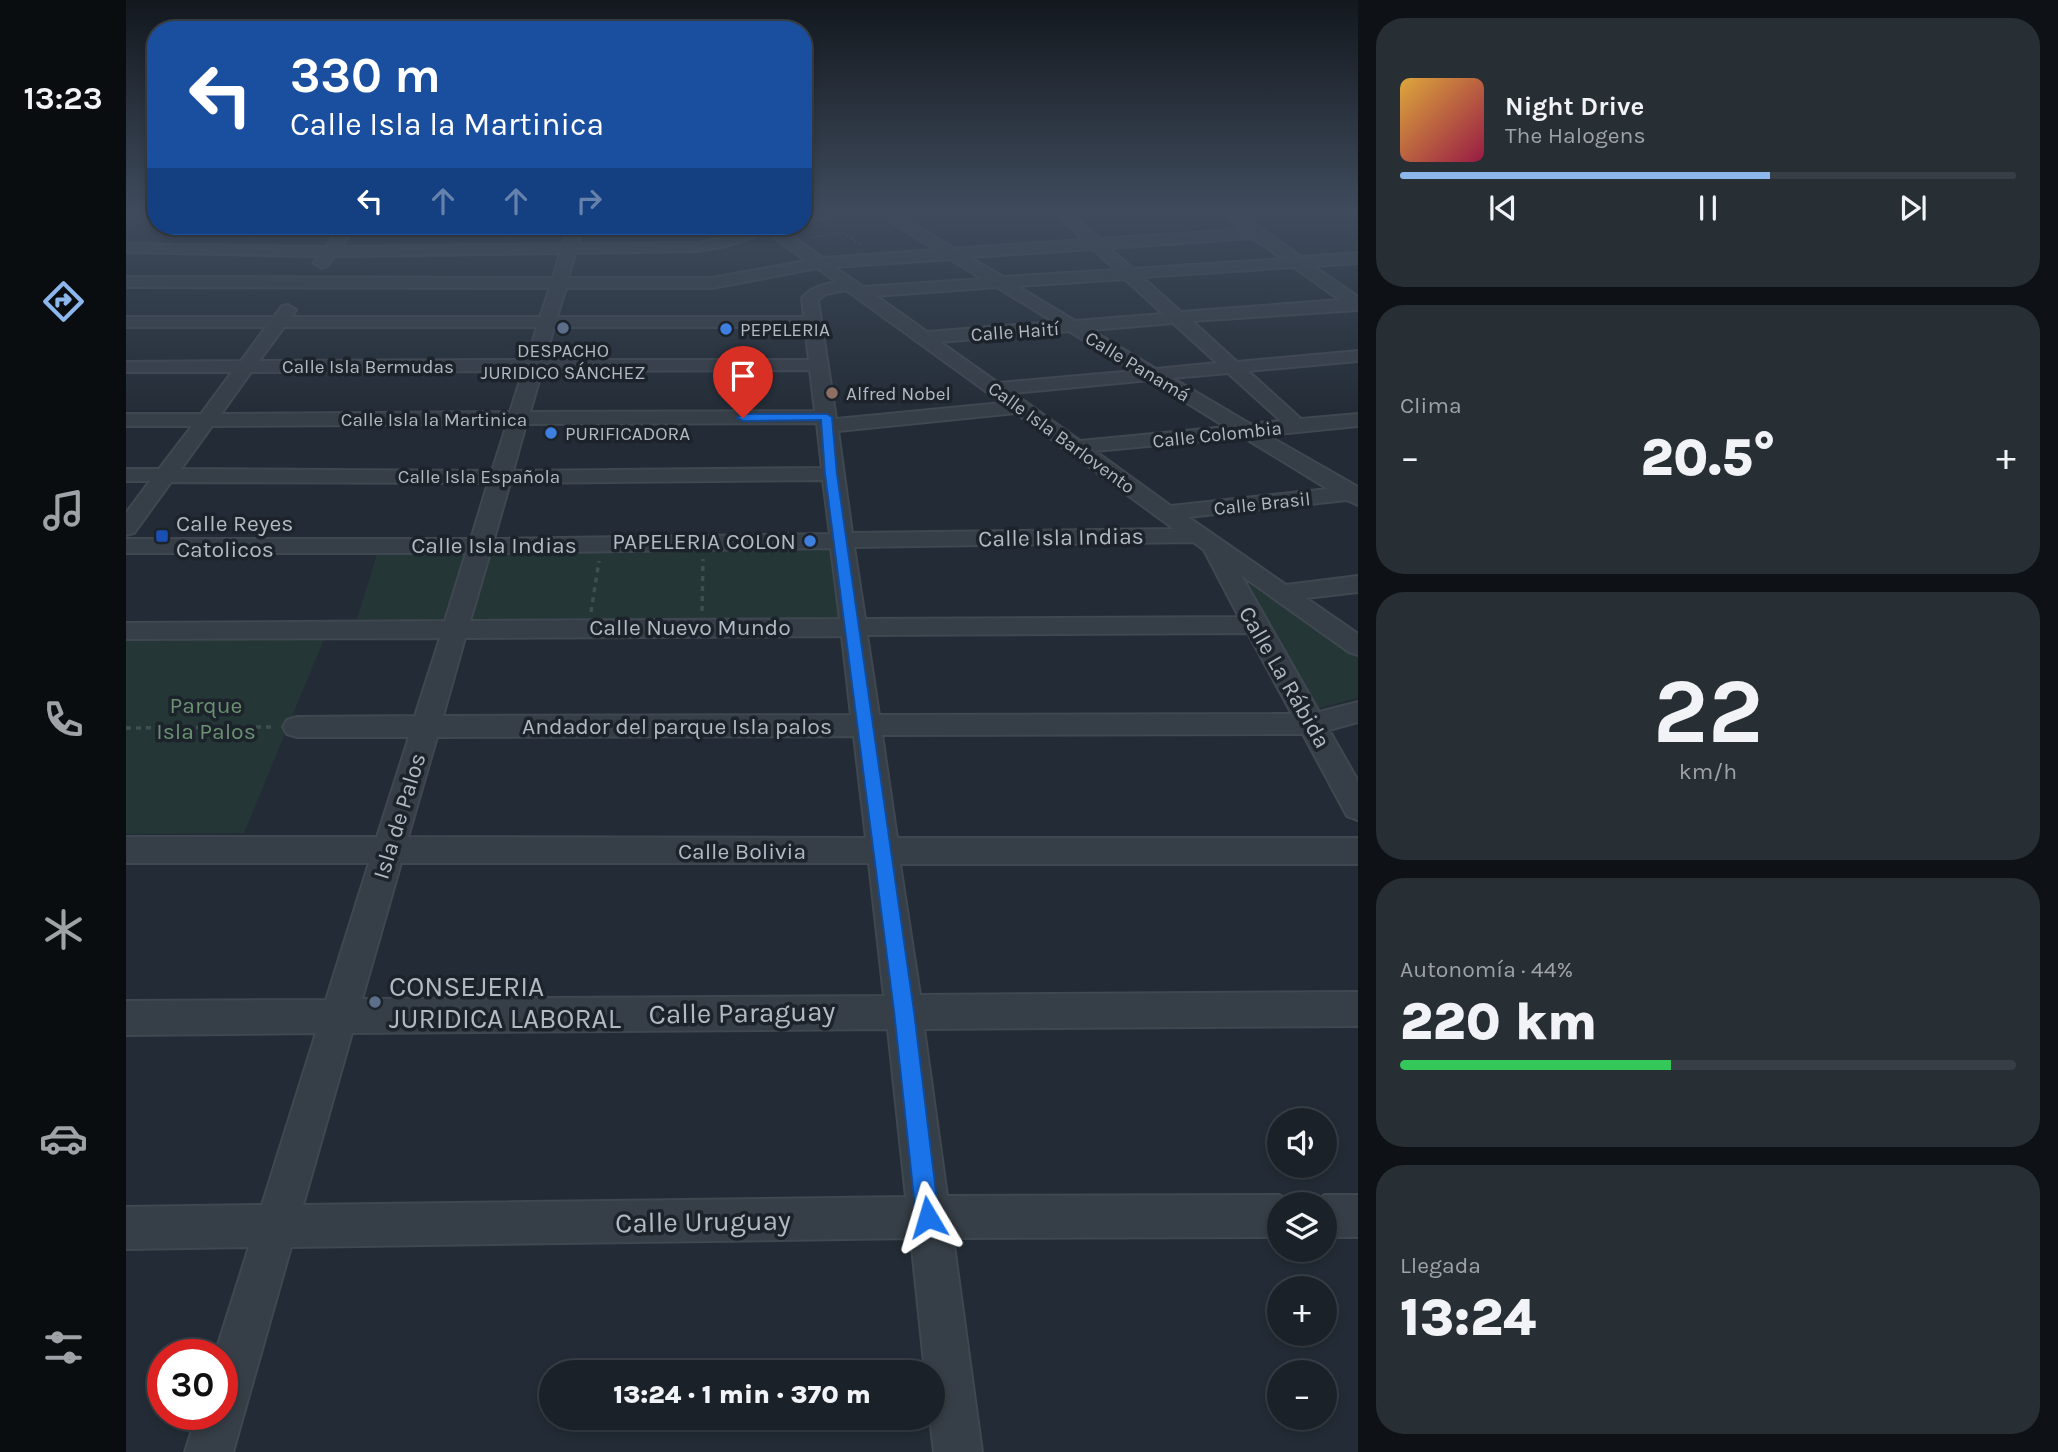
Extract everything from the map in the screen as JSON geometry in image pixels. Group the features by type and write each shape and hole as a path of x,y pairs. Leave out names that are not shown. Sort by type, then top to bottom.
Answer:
{"street":[{"path":"126,528 310,280"},
{"name":"Isla de Palos","path":"238,1354 560,280"},
{"path":"126,282 712,283 729,280"},
{"name":"Calle Isla Barlovento","path":"843,280 1167,513 1358,646"},
{"name":"Calle Panamá","path":"995,280 1356,495"},
{"path":"958,1452 904,1011 831,474 827,421 810,298 813,295 855,288 1062,280"},
{"path":"1135,280 1297,426"},
{"path":"1324,280 1357,303"},
{"name":"Calle Haití","path":"922,338 1357,303"},
{"path":"126,322 814,323"},
{"path":"995,389 1358,356"},
{"name":"Calle Isla Bermudas","path":"126,367 819,365"},
{"name":"Calle Isla la Martinica","path":"126,420 827,421 1020,407"},
{"name":"Calle Colombia","path":"1077,447 1358,420"},
{"name":"Calle Isla Española","path":"126,475 502,477 831,474"},
{"name":"Calle Brasil","path":"1167,513 1356,495"},
{"name":"Calle Isla Indias","path":"126,546 1205,540"},
{"name":"Calle La Rábida","path":"1205,540 1313,724 1358,808"},
{"path":"1280,593 1358,584"},
{"name":"Calle Nuevo Mundo","path":"126,631 1255,625"},
{"name":"Andador del parque Isla palos","path":"297,727 1313,724 1358,712"},
{"name":"Calle Bolivia","path":"126,850 1358,851"},
{"name":"Calle Paraguay","path":"126,1018 1358,1009"},
{"name":"Calle Uruguay","path":"126,1228 928,1217 1267,1216"},
{"path":"1337,1216 1358,1216"},
{"path":"209,1452 215,1430"}],"path":[{"path":"702,627 704,543"},
{"path":"589,628 601,545"},
{"path":"126,728 297,727"}],"green space":[{"path":"832,546 842,618 471,621 490,551"},
{"path":"378,551 469,551 447,620 357,619"},
{"path":"1240,572 1358,655 1358,698 1319,708"},
{"name":"Parque Isla Palos","path":"126,639 324,639 244,833 126,834"}],"place":[{"name":"DESPACHO JURIDICO SÁNCHEZ","path":"563,328"},
{"name":"PEPELERIA","path":"726,329"},
{"name":"Alfred Nobel","path":"832,393"},
{"name":"PURIFICADORA","path":"551,433"},
{"name":"Calle Reyes Catolicos","path":"162,536"},
{"name":"PAPELERIA COLON","path":"810,541"},
{"name":"CONSEJERIA JURIDICA LABORAL","path":"375,1002"}],"route":[{"path":"743,418 827,417 831,474 904,1011 928,1217"}]}
